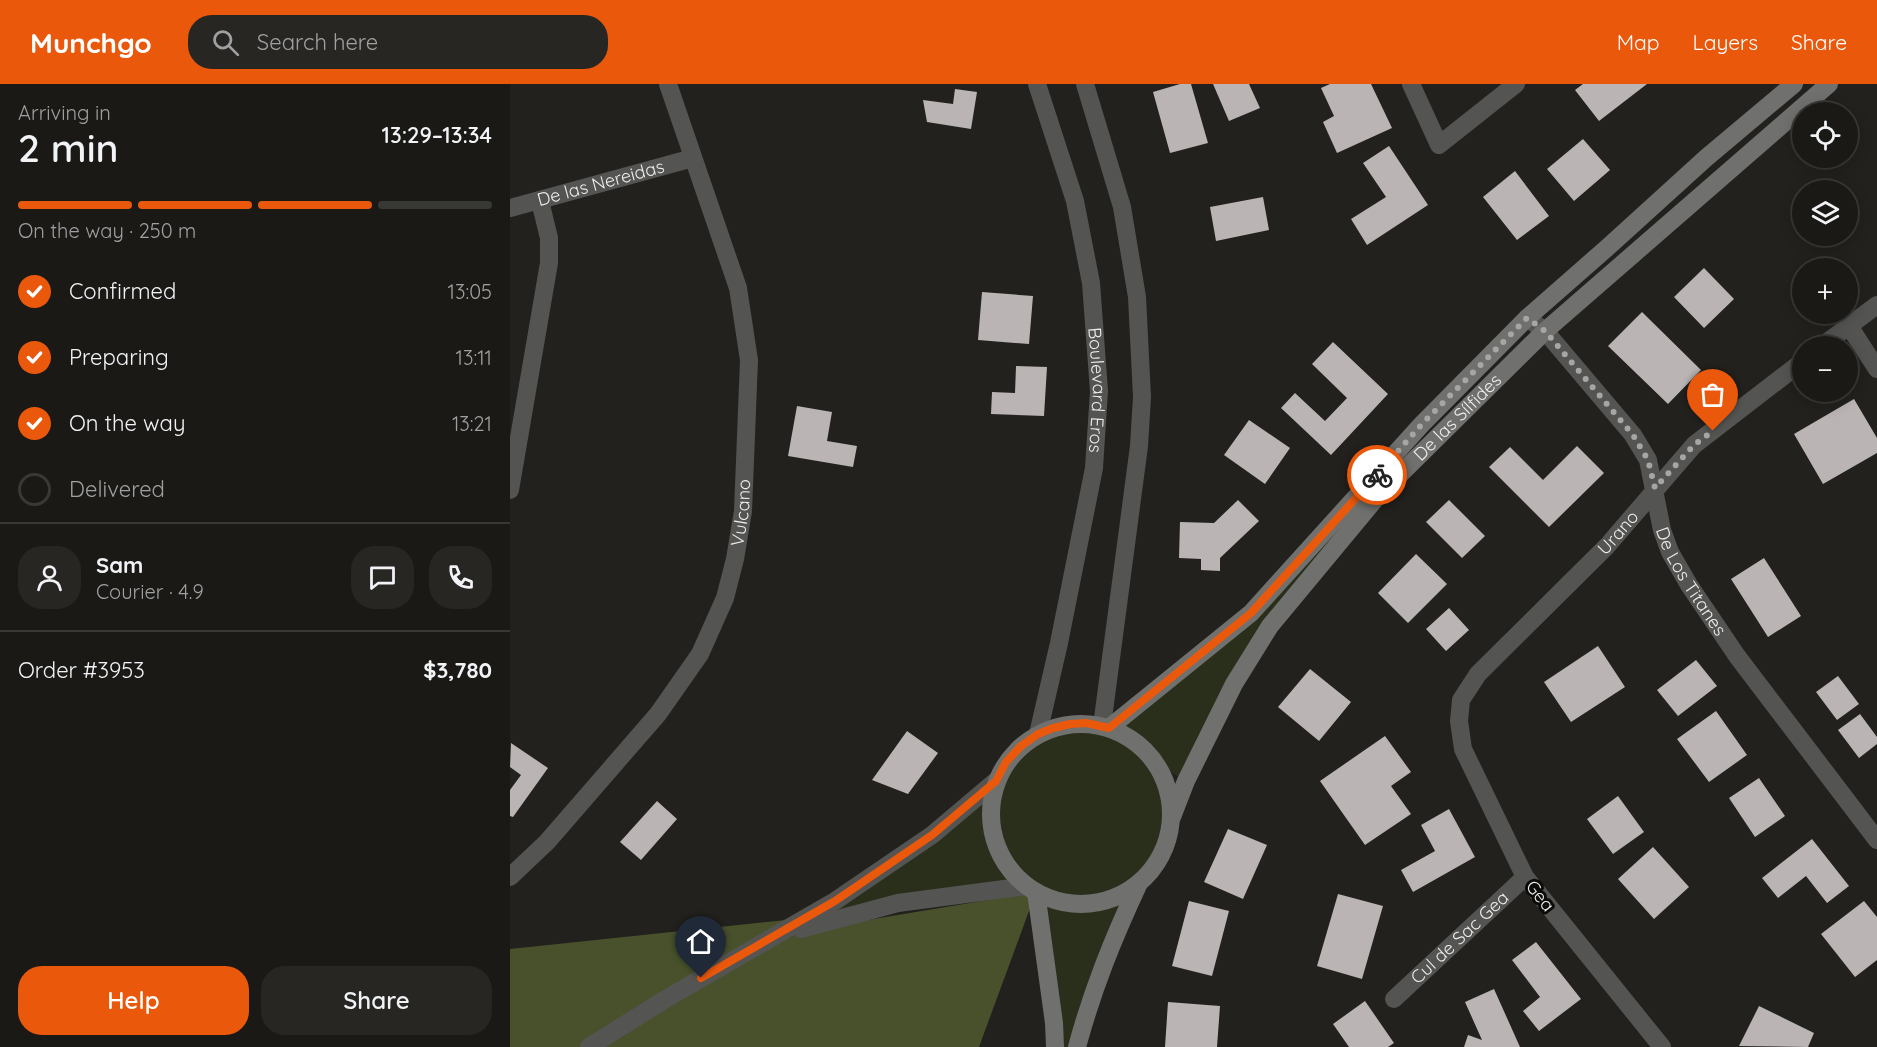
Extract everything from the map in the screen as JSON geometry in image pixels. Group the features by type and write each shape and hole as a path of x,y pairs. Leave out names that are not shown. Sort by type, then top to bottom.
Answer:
{"main road":[{"name":"De las Sílfides","path":"1106,727 1251,613 1422,424 1527,318 1713,152 1794,84"},
{"name":"De las Sílfides","path":"1172,818 1186,781 1234,684 1270,626 1377,497 1545,331 1829,84"},
{"path":"1086,723 1106,727 1127,736 1142,747 1155,762 1168,789 1172,818 1167,842 1156,864 1139,883 1116,897 1089,904 1062,903 1031,889 1006,865 994,838 990,810 996,781 1006,762 1021,746 1038,734 1070,724 1086,723"},
{"path":"1077,1047 1088,1007 1109,949 1139,883"},
{"path":"1031,889 1054,1023 1055,1047"}],"street":[{"name":"Vulcano","path":"510,877 547,842 658,714 700,654 725,597 735,559 743,511 749,360 738,288 668,84"},
{"name":"Boulevard Eros","path":"1037,84 1075,201 1091,283 1099,391 1094,468 1059,643 1038,734"},
{"path":"1085,84 1122,207 1137,297 1142,397 1139,446 1106,727"},
{"path":"1411,84 1439,145 1516,84"},
{"name":"De las Nereidas","path":"510,208 693,158"},
{"path":"510,490 549,262 549,238 540,201"},
{"path":"1836,336 1877,305"},
{"name":"De Los Titanes","path":"1527,318 1545,331 1633,435 1648,460 1662,530 1670,552 1689,585 1737,656 1877,840"},
{"path":"1849,326 1877,369"},
{"name":"Urano","path":"1458,722 1461,700 1478,674 1607,546 1694,445 1792,369"},
{"name":"Gea","path":"1458,722 1464,749 1525,877 1662,1047"},
{"path":"589,1047 664,1000 835,901 922,842 996,781"},
{"name":"Cul de Sac Gea","path":"1394,999 1525,877"},
{"path":"776,935 898,903 1031,889"}],"green space":[{"path":"1377,497 1270,626 1186,781 1156,763 1165,812 1161,838 1157,851 1139,883 1079,1047 1050,1047 1026,886 776,935 996,781 1006,762 1034,737 1051,730 1070,727 1108,732 1127,741 1109,728"},
{"path":"1036,892 979,1047 510,1047 510,949 786,920 777,935"}],"building":[{"path":"1180,84 1191,84 1208,143 1170,153 1153,92"},
{"path":"1213,84 1249,84 1260,108 1229,121"},
{"path":"1330,84 1371,84 1392,128 1337,153 1323,122 1334,116 1321,88"},
{"path":"1583,84 1647,84 1599,121 1575,90"},
{"path":"955,89 977,92 971,129 927,122 923,100 953,104"},
{"path":"1583,139 1610,170 1574,201 1547,169"},
{"path":"1389,146 1428,205 1367,245 1351,219 1386,197 1363,163"},
{"path":"1515,171 1549,216 1517,240 1483,197"},
{"path":"1263,197 1269,230 1216,241 1210,207"},
{"path":"1704,268 1734,299 1704,328 1674,297"},
{"path":"982,292 1033,296 1029,344 978,340"},
{"path":"1642,312 1701,370 1668,404 1608,346"},
{"path":"1333,342 1388,394 1331,455 1281,408 1295,393 1325,421 1347,398 1312,364"},
{"path":"1016,366 1047,367 1044,416 991,414 992,392 1015,393"},
{"path":"1849,402 1856,402 1877,438 1877,453 1823,484 1794,434"},
{"path":"797,406 832,412 827,441 857,446 853,467 788,456"},
{"path":"1249,420 1290,448 1265,484 1224,455"},
{"path":"1577,446 1604,473 1549,527 1489,467 1510,447 1543,480"},
{"path":"1238,500 1259,521 1220,558 1220,571 1201,570 1201,559 1179,558 1180,522 1214,523"},
{"path":"1449,500 1485,536 1462,558 1426,522"},
{"path":"1416,554 1447,584 1408,623 1378,593"},
{"path":"1764,558 1801,616 1768,637 1731,579"},
{"path":"1449,608 1469,630 1446,651 1426,629"},
{"path":"1598,646 1625,687 1571,722 1544,682"},
{"path":"1696,660 1717,686 1678,716 1657,690"},
{"path":"1310,669 1351,702 1319,741 1278,707"},
{"path":"1838,676 1859,704 1837,720 1816,692"},
{"path":"1716,711 1747,755 1709,782 1677,739"},
{"path":"1860,714 1877,737 1877,744 1859,758 1838,730"},
{"path":"907,731 938,753 908,794 872,780"},
{"path":"1385,736 1411,772 1391,786 1411,814 1365,845 1320,781"},
{"path":"511,743 548,768 513,817 510,816 510,790 521,775 510,767"},
{"path":"1759,778 1785,816 1755,837 1729,798"},
{"path":"1618,796 1644,832 1613,854 1587,819"},
{"path":"657,801 677,819 641,860 620,842"},
{"path":"1449,809 1475,857 1413,892 1401,870 1435,851 1421,825"},
{"path":"1228,829 1267,845 1243,899 1204,882"},
{"path":"1812,839 1849,886 1827,903 1806,876 1778,898 1762,878"},
{"path":"1653,847 1689,887 1654,919 1618,879"},
{"path":"1338,894 1383,906 1362,979 1317,966"},
{"path":"1189,901 1229,911 1212,976 1172,966"},
{"path":"1864,901 1877,917 1877,960 1855,977 1821,934"},
{"path":"1536,942 1581,999 1539,1031 1523,1011 1540,997 1512,960"},
{"path":"1494,989 1520,1047 1464,1047 1468,1035 1482,1040 1465,1002"},
{"path":"1365,1001 1394,1043 1388,1047 1349,1047 1333,1024"},
{"path":"1168,1002 1220,1006 1217,1047 1165,1047"},
{"path":"1759,1006 1814,1033 1808,1047 1739,1046"}],"way so far":[{"path":"1377,475 1422,424 1527,318 1545,331 1633,435 1648,460 1655,488 1694,445 1713,431"}],"route":[{"path":"701,978 835,901 932,835 996,781 1006,762 1021,746 1038,734 1070,724 1086,723 1109,728 1251,613 1377,475"}]}
